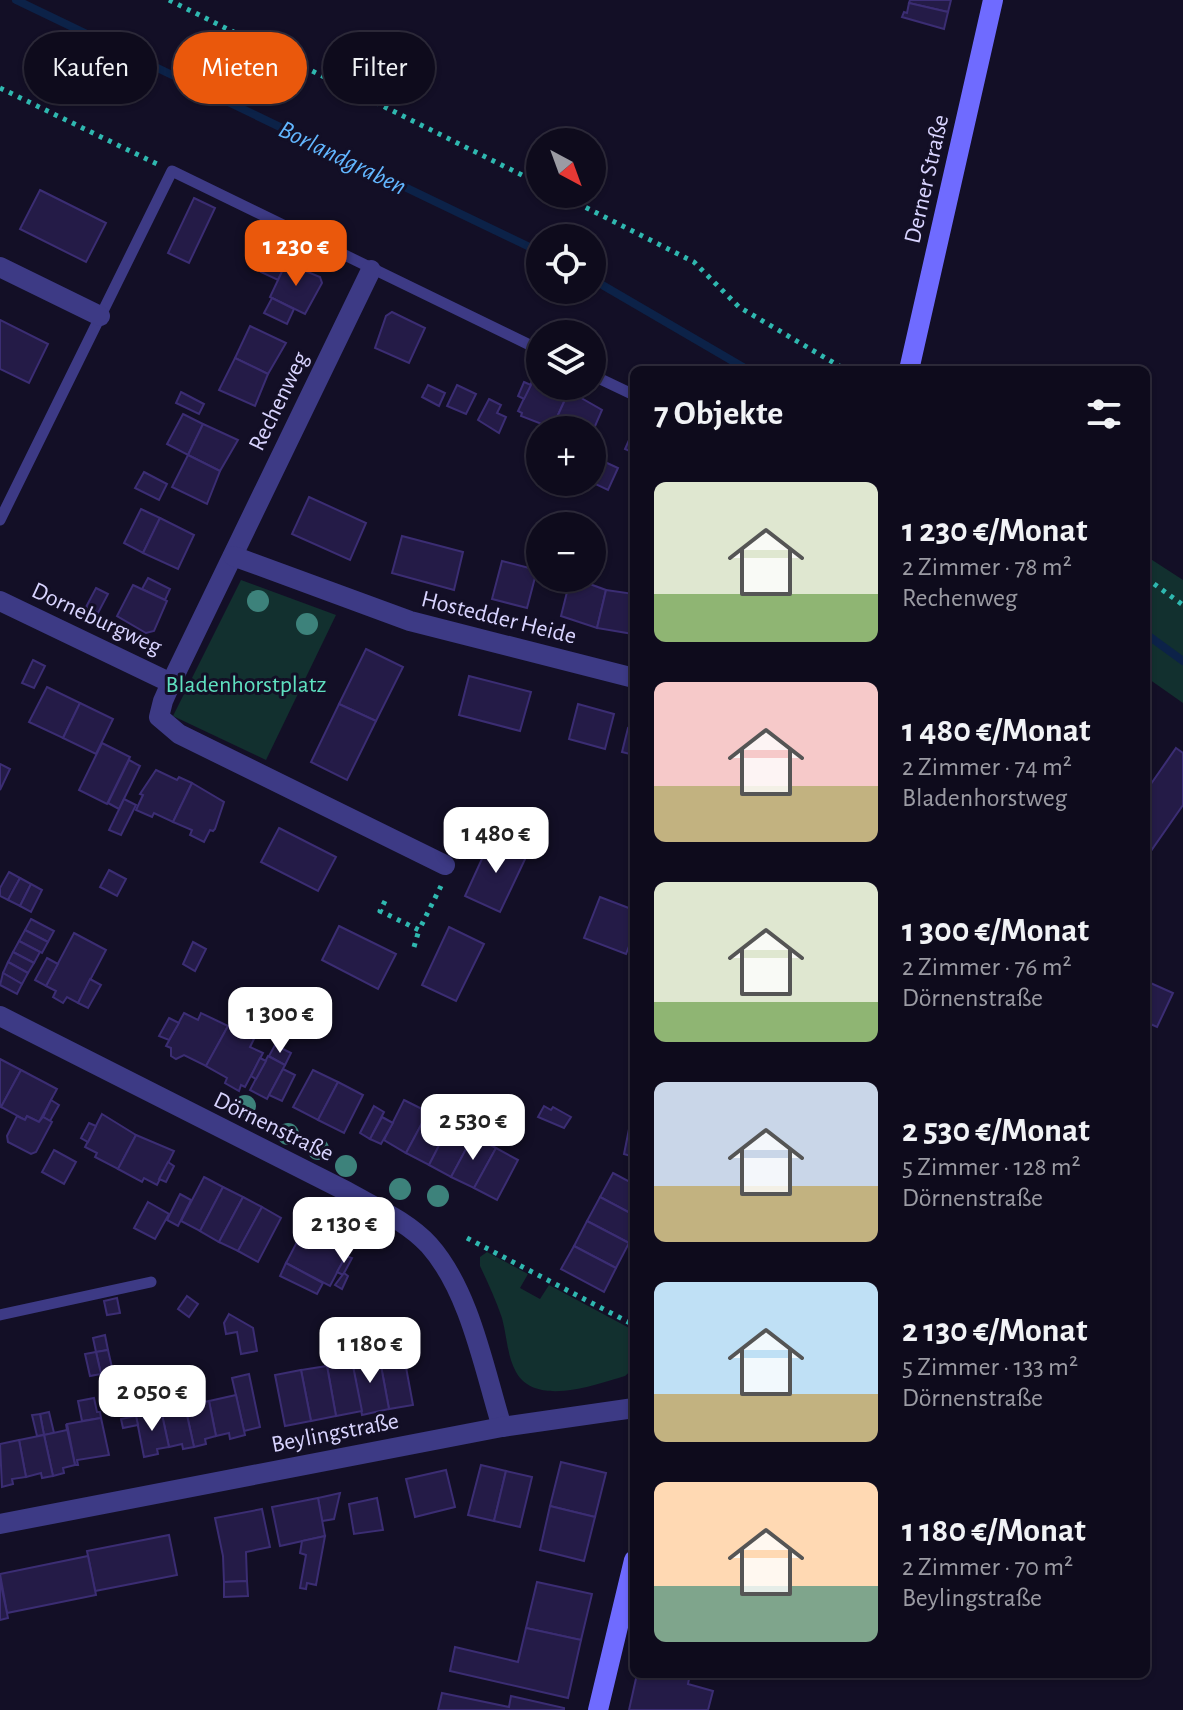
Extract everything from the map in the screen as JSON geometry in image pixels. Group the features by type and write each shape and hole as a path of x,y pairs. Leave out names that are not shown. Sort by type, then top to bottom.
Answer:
{"main road":[{"name":"Derner Straße","path":"910,366 993,0"},
{"path":"598,1710 630,1577"}],"street":[{"path":"0,267 100,316"},
{"name":"Rechenweg","path":"233,556 371,270"},
{"path":"233,556 171,683 159,717 166,726 445,872"},
{"name":"Hostedder Heide","path":"233,556 410,621 630,677"},
{"name":"Dorneburgweg","path":"0,601 171,683"},
{"name":"Dörnenstraße","path":"0,1016 346,1191 401,1222 427,1243 448,1270 465,1308 502,1427"},
{"name":"Beylingstraße","path":"0,1524 502,1427 630,1409"}],"lane":[{"path":"0,520 172,171 526,343"},
{"path":"606,382 630,393"},
{"path":"0,1315 151,1282"}],"path":[{"path":"169,0 526,177"},
{"path":"0,88 172,171"},
{"path":"587,208 694,262 739,307 839,366"},
{"path":"1150,581 1183,605"},
{"path":"414,947 445,872"},
{"path":"385,901 380,911 419,930"},
{"path":"467,1238 630,1323"}],"green space":[{"path":"1150,559 1183,580 1183,703 1150,680"},
{"name":"Bladenhorstplatz","path":"241,580 336,615 266,760 173,716"},
{"path":"487,1252 528,1274 520,1288 540,1299 549,1285 630,1328 630,1372 598,1384 566,1390 537,1389 525,1383 513,1366 502,1318 480,1266 480,1257"}],"building":[{"path":"910,0 951,0 948,12 909,3"},
{"path":"909,3 948,12 944,29 902,17 904,12 907,13"},
{"path":"40,190 106,223 86,262 20,229"},
{"path":"194,198 215,208 189,263 168,253"},
{"path":"272,248 309,265 305,272 286,263 278,280 261,272"},
{"path":"286,263 320,277 322,283 305,314 270,297"},
{"path":"272,298 294,309 287,324 264,313"},
{"path":"392,312 425,328 409,363 375,348 386,316"},
{"path":"0,320 48,344 29,383 0,369"},
{"path":"250,326 286,343 268,374 235,358"},
{"path":"235,358 268,374 255,406 219,390"},
{"path":"524,382 526,383 524,399 518,396"},
{"path":"428,385 445,393 439,406 422,397"},
{"path":"457,385 476,394 466,414 447,406"},
{"path":"181,392 204,404 199,414 176,403"},
{"path":"526,394 526,400 565,400 558,416 526,418 518,411"},
{"path":"489,399 501,405 497,413 506,417 499,433 478,420"},
{"path":"565,400 585,400 602,410 599,416 558,416"},
{"path":"183,414 203,424 188,455 167,444"},
{"path":"203,424 238,440 220,471 188,455"},
{"path":"188,455 220,471 207,504 172,487"},
{"path":"606,462 618,468 606,489"},
{"path":"144,472 167,484 159,500 135,488"},
{"path":"309,497 366,523 350,560 292,534"},
{"path":"141,509 160,518 143,553 124,543"},
{"path":"160,518 194,535 178,569 143,553"},
{"path":"402,536 463,552 454,590 392,573"},
{"path":"502,561 526,567 526,592 531,592 527,608 492,599"},
{"path":"148,578 170,589 165,600 142,589"},
{"path":"133,585 167,601 154,631 146,633 117,616"},
{"path":"96,588 108,594 98,613 86,607"},
{"path":"606,590 630,593 630,634 597,628"},
{"path":"567,592 606,592 597,628 561,616"},
{"path":"366,649 403,667 376,721 339,704"},
{"path":"33,660 45,666 34,688 22,683"},
{"path":"469,676 531,692 520,731 459,715"},
{"path":"47,687 80,703 63,738 29,722"},
{"path":"80,703 113,719 96,754 63,738"},
{"path":"339,704 376,721 347,780 311,762"},
{"path":"578,704 614,714 605,749 569,739"},
{"path":"628,728 630,754 622,752"},
{"path":"102,743 130,757 107,804 79,790"},
{"path":"1176,748 1183,753 1183,805 1150,852 1150,785"},
{"path":"129,760 140,766 119,809 108,803"},
{"path":"0,764 10,769 0,790"},
{"path":"156,770 192,783 173,822 154,813 152,817 136,810 143,795 140,794"},
{"path":"192,783 224,802 215,829 210,830 204,842 190,835 192,830 173,822"},
{"path":"124,799 136,805 121,835 109,830"},
{"path":"279,828 336,857 318,891 261,862"},
{"path":"491,839 527,855 500,912 465,896"},
{"path":"109,870 126,879 117,896 100,887"},
{"path":"9,872 20,878 8,900 0,896 0,888"},
{"path":"20,878 31,884 20,906 8,900"},
{"path":"31,884 42,890 31,912 20,906"},
{"path":"600,897 630,908 630,944 626,954 584,938"},
{"path":"31,919 54,931 48,942 25,930"},
{"path":"339,926 396,954 378,989 322,960"},
{"path":"449,927 484,944 456,1001 422,985"},
{"path":"25,930 48,942 42,953 19,941"},
{"path":"74,933 106,950 78,1003 67,997 63,1003 53,997 56,991 46,986"},
{"path":"19,941 40,952 34,963 13,952"},
{"path":"193,942 206,949 195,971 183,964"},
{"path":"13,952 34,963 28,973 8,962"},
{"path":"47,958 58,964 46,986 35,980"},
{"path":"8,962 28,973 22,984 3,973"},
{"path":"3,973 22,984 17,994 0,985"},
{"path":"90,979 101,985 88,1008 78,1003"},
{"path":"1150,983 1173,993 1157,1027 1150,1024"},
{"path":"184,1013 198,1020 201,1013 228,1026 206,1066 184,1055 176,1059 171,1056 171,1048 166,1046"},
{"path":"169,1018 179,1023 169,1040 159,1036"},
{"path":"228,1026 254,1039 250,1047 263,1053 245,1087 241,1085 239,1091 225,1083 227,1078 206,1066"},
{"path":"275,1045 291,1053 285,1065 269,1056"},
{"path":"268,1056 285,1065 267,1099 250,1090"},
{"path":"260,1058 266,1061 256,1079 251,1076"},
{"path":"0,1059 21,1070 1,1107 0,1106"},
{"path":"283,1069 295,1075 282,1101 269,1095"},
{"path":"21,1070 57,1089 39,1122 27,1116 25,1120 1,1107"},
{"path":"313,1070 338,1082 318,1120 293,1107"},
{"path":"338,1082 363,1095 344,1133 318,1120"},
{"path":"51,1100 59,1105 50,1121 43,1117"},
{"path":"404,1100 428,1112 406,1153 384,1140"},
{"path":"374,1106 384,1112 370,1139 360,1133"},
{"path":"544,1106 551,1110 553,1107 571,1117 564,1128 538,1117"},
{"path":"428,1112 450,1124 429,1165 406,1153"},
{"path":"102,1114 136,1135 118,1169 95,1157 97,1153 85,1147"},
{"path":"17,1116 25,1120 27,1116 39,1122 43,1117 52,1122 36,1152 31,1154 8,1142 7,1136"},
{"path":"382,1117 393,1123 381,1144 370,1139"},
{"path":"89,1123 96,1126 88,1142 81,1138"},
{"path":"450,1124 473,1136 451,1177 429,1165"},
{"path":"630,1124 630,1156 624,1154"},
{"path":"136,1135 174,1151 157,1185 144,1178 142,1182 118,1169"},
{"path":"473,1136 496,1148 474,1188 451,1177"},
{"path":"496,1148 518,1160 497,1200 474,1188"},
{"path":"54,1150 76,1162 64,1184 42,1172"},
{"path":"168,1162 174,1166 166,1182 159,1179"},
{"path":"613,1173 630,1182 630,1213 600,1197"},
{"path":"204,1177 223,1187 200,1231 181,1221"},
{"path":"223,1187 243,1197 219,1242 200,1231"},
{"path":"180,1194 191,1200 178,1226 167,1220"},
{"path":"243,1197 262,1207 238,1251 219,1242"},
{"path":"600,1197 630,1213 630,1241 629,1243 587,1221"},
{"path":"148,1202 169,1214 155,1239 134,1228"},
{"path":"262,1207 281,1218 258,1262 238,1251"},
{"path":"309,1219 353,1242 330,1286 286,1263"},
{"path":"587,1221 629,1243 616,1268 574,1246"},
{"path":"574,1246 616,1268 604,1292 561,1269"},
{"path":"346,1256 352,1258 343,1275 337,1272"},
{"path":"286,1263 323,1283 317,1294 280,1276"},
{"path":"344,1273 348,1276 342,1289 335,1285"},
{"path":"187,1296 198,1304 189,1317 178,1309"},
{"path":"117,1298 120,1313 107,1315 104,1301"},
{"path":"229,1314 253,1328 257,1351 241,1354 237,1332 226,1334 224,1323"},
{"path":"105,1335 108,1350 96,1352 93,1338"},
{"path":"108,1350 113,1372 101,1374 96,1352"},
{"path":"403,1351 413,1405 389,1409 379,1355"},
{"path":"96,1352 101,1374 90,1376 85,1354"},
{"path":"379,1355 389,1409 362,1415 352,1361"},
{"path":"352,1361 362,1411 336,1416 327,1366"},
{"path":"327,1366 336,1416 311,1421 301,1370"},
{"path":"301,1370 311,1421 285,1426 275,1375"},
{"path":"249,1374 260,1427 244,1431 232,1378"},
{"path":"190,1384 194,1404 185,1406 181,1386"},
{"path":"181,1386 185,1406 178,1407 174,1387"},
{"path":"236,1395 245,1435 230,1439 229,1433 216,1436 209,1401"},
{"path":"94,1398 101,1418 82,1421 78,1401"},
{"path":"209,1401 216,1436 205,1439 206,1444 194,1447 185,1406"},
{"path":"185,1406 194,1447 183,1449 182,1444 169,1447 161,1410"},
{"path":"161,1410 169,1447 157,1449 158,1454 144,1457 136,1416"},
{"path":"49,1412 54,1433 44,1435 40,1414"},
{"path":"40,1414 44,1435 37,1436 32,1415"},
{"path":"136,1416 138,1425 123,1428 121,1419"},
{"path":"101,1418 109,1455 77,1460 78,1465 75,1465 67,1424"},
{"path":"66,1424 75,1465 63,1468 64,1473 53,1476 44,1435 67,1430"},
{"path":"44,1435 53,1476 42,1478 41,1473 26,1477 19,1440"},
{"path":"19,1440 26,1477 12,1479 13,1484 2,1487 0,1444"},
{"path":"561,1462 606,1473 595,1517 550,1506"},
{"path":"481,1465 506,1471 494,1521 468,1515"},
{"path":"446,1470 455,1507 415,1517 406,1479"},
{"path":"506,1471 532,1477 520,1527 494,1521"},
{"path":"340,1493 334,1519 322,1521 318,1498"},
{"path":"318,1498 325,1536 280,1546 272,1507"},
{"path":"377,1498 383,1530 354,1534 349,1504"},
{"path":"550,1506 595,1517 584,1561 540,1550"},
{"path":"262,1509 270,1547 246,1552 247,1581 224,1582 223,1556 215,1518"},
{"path":"169,1535 177,1575 95,1591 87,1551"},
{"path":"325,1536 316,1585 307,1583 306,1589 300,1588 306,1555 300,1553 302,1541"},
{"path":"88,1556 96,1595 7,1613 0,1574"},
{"path":"0,1580 8,1618 0,1620"},
{"path":"247,1581 248,1596 224,1597 224,1582"},
{"path":"537,1582 592,1594 581,1640 526,1628"},
{"path":"526,1628 581,1640 568,1698 450,1671 455,1647 518,1662"},
{"path":"636,1678 689,1678 688,1684 713,1691 708,1710 629,1710"},
{"path":"442,1693 509,1707 511,1696 564,1710 438,1710"}],"waterway":[{"name":"Borlandgraben","path":"16,0 526,245"},
{"name":"Borlandgraben","path":"606,287 741,366"},
{"name":"Borlandgraben","path":"1150,637 1183,661"}]}
